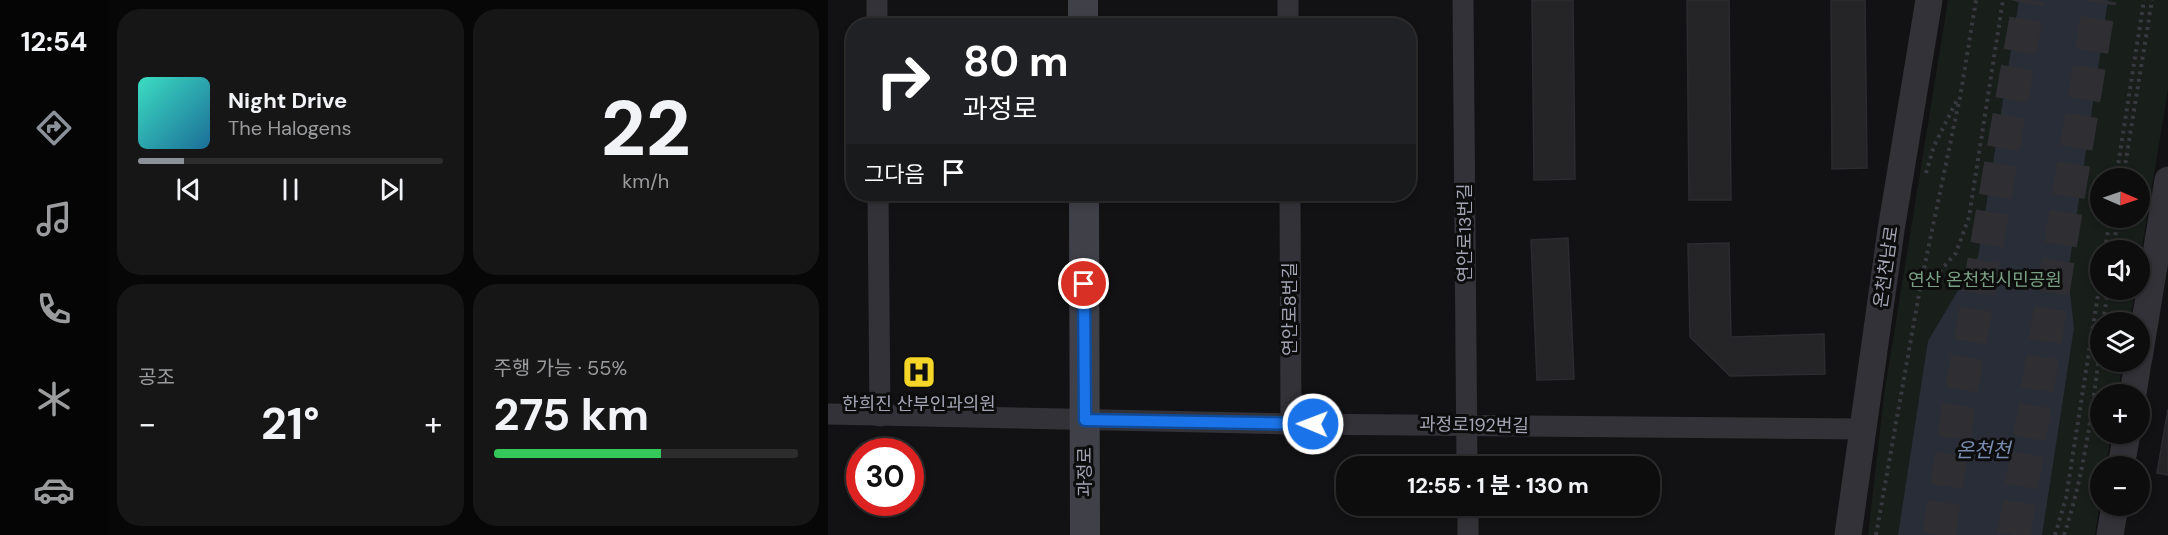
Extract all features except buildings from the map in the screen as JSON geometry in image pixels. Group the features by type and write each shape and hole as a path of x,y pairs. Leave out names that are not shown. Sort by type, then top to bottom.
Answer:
{"main road":[{"path":"1083,0 1083,18"},
{"name":"과정로","path":"1084,201 1085,535"}],"street":[{"path":"877,0 877,18"},
{"path":"1288,0 1288,18"},
{"name":"연안로13번길","path":"1463,0 1467,456"},
{"name":"온천천남로","path":"1848,535 1891,230 1929,0"},
{"path":"2147,312 2168,180"},
{"path":"878,201 880,416"},
{"name":"연안로8번길","path":"1290,201 1291,424"},
{"name":"과정로192번길","path":"828,414 1291,424 1863,429"},
{"path":"1467,516 1468,535"},
{"path":"2110,535 2113,516"}],"path":[{"path":"1876,535 1921,283 1961,92 1976,0"},
{"path":"1921,283 1939,272 1956,253 1969,217 2003,0"},
{"path":"2118,168 2144,0"},
{"path":"2125,168 2152,0"},
{"path":"1925,177 1934,146 1961,92"},
{"path":"2055,535 2066,498 2097,300"},
{"path":"2066,535 2090,428 2097,372"}],"green space":[{"name":"연산 온천천시민공원","path":"1948,0 2168,0 2168,90 2150,199 2150,168 2090,168 2090,228 2145,228 2143,240 2090,240 2090,300 2133,300 2132,312 2090,312 2090,372 2121,372 2120,384 2090,384 2090,444 2109,444 2108,456 2090,456 2090,516 2098,516 2095,535 1868,535 1884,395"}],"water":[{"name":"온천천","path":"2019,0 2108,0 2068,274 2074,328 2042,535 1898,535 1928,341 1978,257"}],"tunnel":[{"path":"1939,535 1958,411 2029,0"},
{"path":"2014,535 2100,0"}],"place":[{"name":"한희진 산부인과의원","path":"919,372"}],"route":[{"path":"1084,284 1085,420 1313,424"}]}
